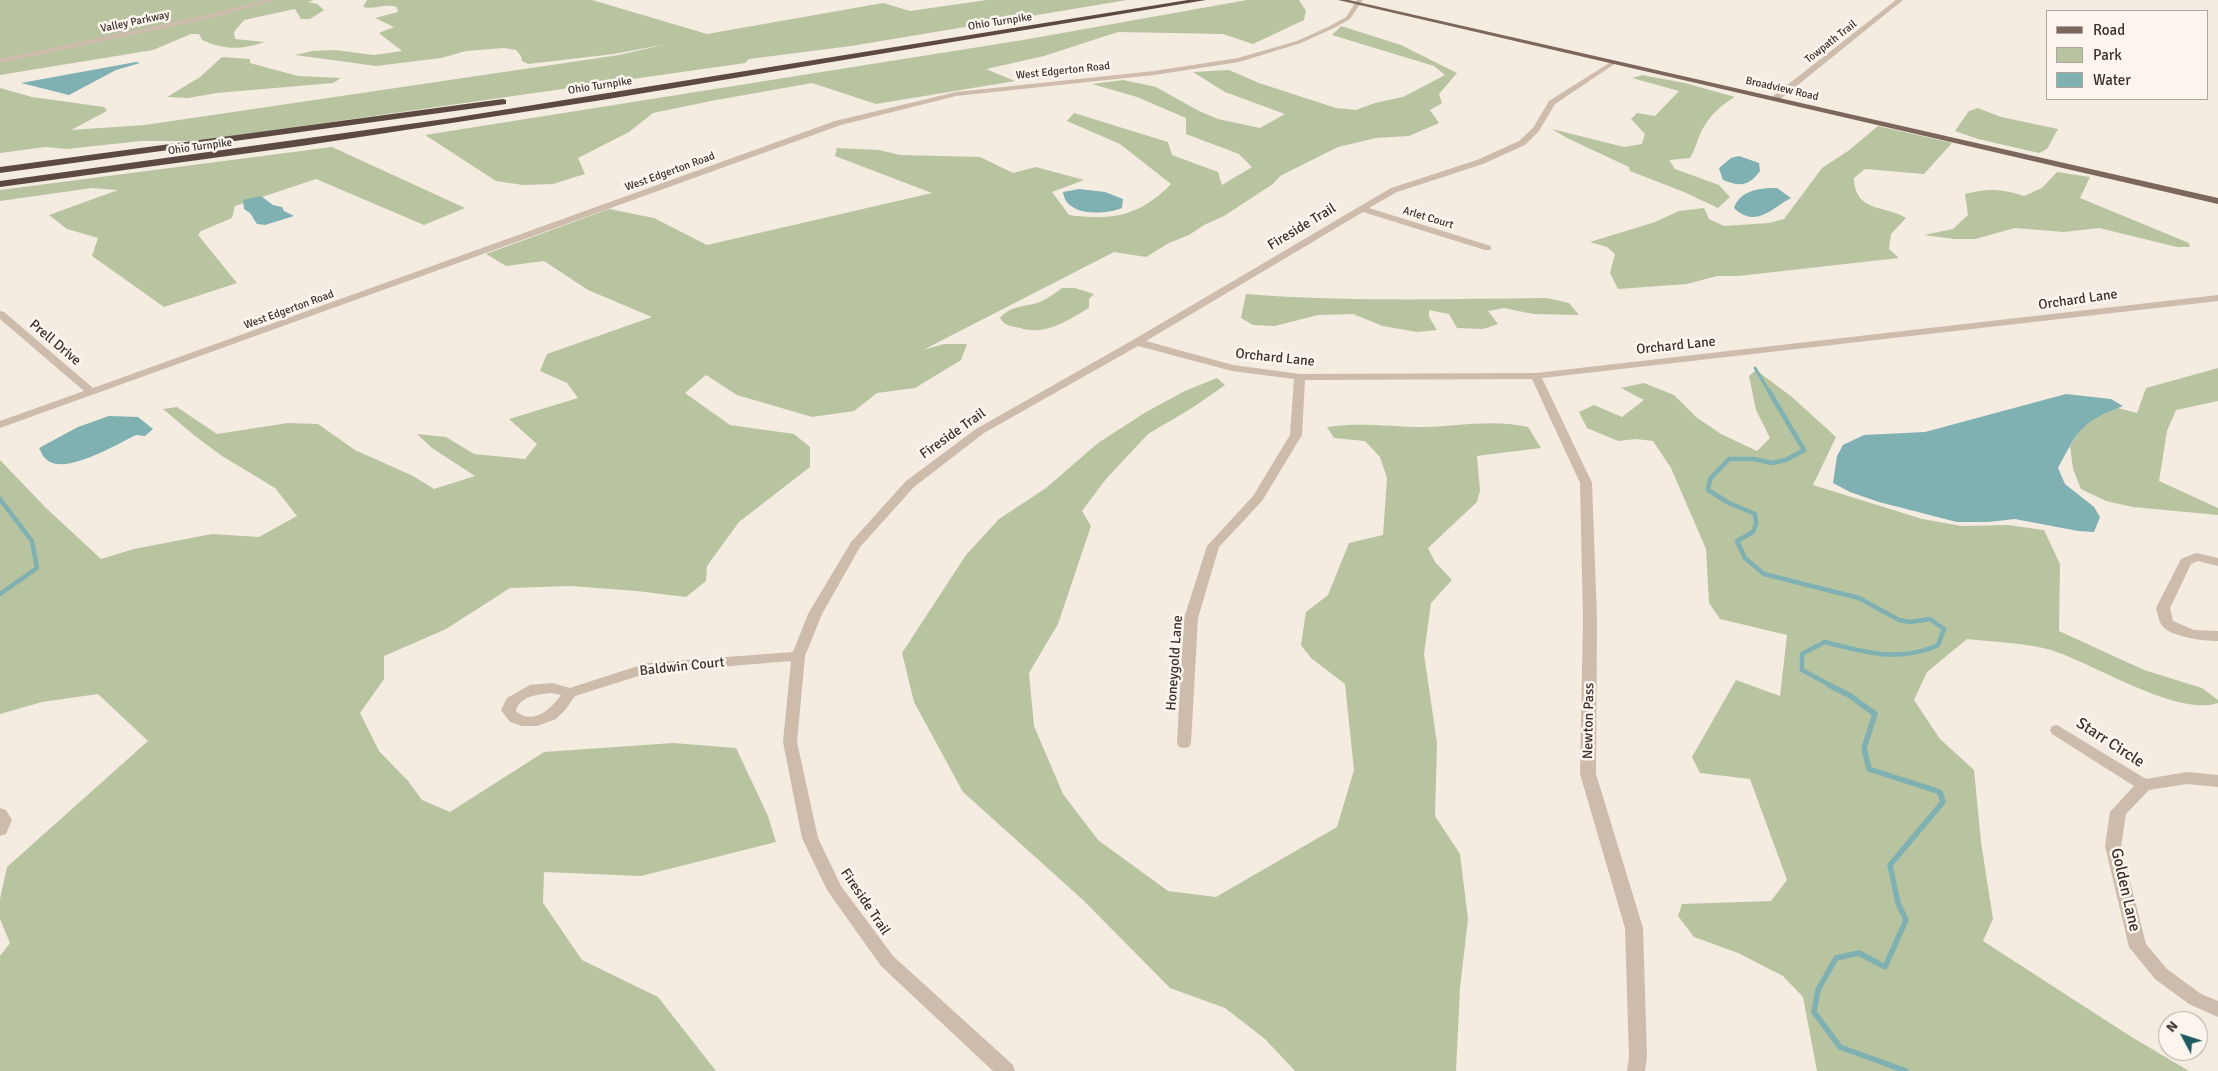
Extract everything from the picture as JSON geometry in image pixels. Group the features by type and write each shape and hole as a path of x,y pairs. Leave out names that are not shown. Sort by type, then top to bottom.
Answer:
{"highway":[{"name":"Ohio Turnpike","path":"593,89 850,52 1159,0"},
{"name":"Ohio Turnpike","path":"0,184 198,159 855,58 1202,0"},
{"name":"Ohio Turnpike","path":"0,170 514,100"}],"main road":[{"name":"Broadview Road","path":"1340,0 1359,2 2218,201"}],"street":[{"name":"Valley Parkway","path":"0,61 198,19 273,0"},
{"name":"Towpath Trail","path":"1775,99 1900,0"},
{"name":"West Edgerton Road","path":"0,425 838,123 956,94 1154,73 1239,60 1300,42 1332,27 1348,18 1359,2"},
{"name":"Fireside Trail","path":"1006,1071 887,961 835,890 810,838 790,742 798,656 815,614 855,545 910,484 980,430 1138,342 1394,190 1480,162 1522,142 1536,129 1552,103 1614,62"},
{"name":"Arlet Court","path":"1362,209 1488,248"},
{"name":"Orchard Lane","path":"1138,342 1232,368 1300,377 1536,376 2218,298"},
{"name":"Prell Drive","path":"0,314 92,392"},
{"name":"Newton Pass","path":"1536,376 1586,484 1590,619 1588,774 1634,928 1638,1057 1636,1071"},
{"name":"Honeygold Lane","path":"1184,743 1191,618 1213,546 1258,498 1296,435 1300,377"},
{"path":"2218,562 2196,557 2186,562 2163,608 2167,622 2182,632 2205,637 2218,636"},
{"name":"Baldwin Court","path":"570,693 647,668 798,656"},
{"name":"Starr Circle","path":"2057,730 2144,785"},
{"path":"2144,785 2187,778 2218,781"},
{"name":"Golden Lane","path":"2144,785 2118,812 2113,846 2138,947 2161,974 2194,999 2218,1009"},
{"path":"0,814 4,820 0,830"}],"green space":[{"path":"0,0 314,0 308,2 317,4 324,10 310,19 301,19 295,9 244,20 234,32 235,39 265,42 241,48 218,46 202,40 199,34 191,34 153,50 0,75"},
{"path":"367,0 592,0 707,34 883,3 910,11 987,0 1127,0 851,46 749,59 745,63 198,141 141,141 67,149 45,147 0,153 0,88 32,97 104,107 107,111 71,130 145,125 619,55 667,44 614,54 528,64 522,61 521,56 516,50 504,48 466,51 441,58 376,66 295,55 313,51 335,50 374,55 402,51 379,33 394,27 375,18 398,12 397,7 363,7"},
{"path":"1247,0 1299,0 1306,11 1304,20 1253,44 1223,34 1118,32 1044,56 986,69 1015,81 876,104 812,83 653,113 629,132 578,158 585,174 553,184 523,185 496,181 425,135 1023,40"},
{"path":"1341,26 1401,45 1457,73 1439,94 1442,103 1430,110 1439,123 1409,136 1376,138 1338,147 1280,176 1273,184 1224,216 1204,225 1189,235 1169,243 1146,257 1114,252 923,350 944,344 967,344 961,360 915,388 877,393 854,411 812,417 737,395 706,375 685,393 730,425 794,434 810,447 810,467 739,522 707,566 706,581 686,597 571,586 510,588 446,629 384,656 384,679 360,713 379,751 408,781 422,800 450,812 544,752 673,743 736,748 768,816 776,842 641,876 544,872 543,903 582,960 658,997 716,1071 0,1071 0,956 10,943 0,919 0,899 7,867 148,741 98,694 42,702 0,714 0,460 46,508 101,559 134,549 212,534 259,537 297,516 275,488 222,456 163,409 177,407 217,434 288,423 318,424 355,450 413,476 434,489 475,476 432,448 417,434 446,437 474,454 525,459 537,444 509,419 578,398 567,383 540,371 547,354 652,317 588,290 544,261 506,266 486,254 609,209 654,218 707,245 932,193 835,156 837,148 879,150 900,155 980,157 1013,173 1036,167 1084,180 1052,192 1069,215 1099,217 1124,214 1148,203 1171,184 1120,144 1067,121 1074,113 1168,142 1172,155 1218,172 1222,185 1252,167 1239,154 1186,134 1186,118 1137,97 1092,84 1123,80 1156,87 1199,111 1218,119 1260,128 1285,114 1225,92 1193,72 1229,70 1259,83 1336,108 1356,110 1375,103 1403,97 1445,75 1434,66 1332,35"},
{"path":"222,57 250,59 250,63 298,76 341,78 333,83 217,93 188,98 167,97 200,77"},
{"path":"1642,75 1685,83 1735,97 1712,115 1700,133 1690,158 1669,160 1675,169 1719,185 1730,197 1718,208 1684,192 1630,171 1629,167 1552,129 1624,147 1642,144 1645,134 1631,119 1637,113 1655,116 1679,91 1632,78"},
{"path":"1978,108 2001,117 2058,129 2047,149 2039,153 1978,139 1955,131 1969,111"},
{"path":"1878,126 1952,143 1924,174 1865,169 1854,178 1856,189 1866,203 1906,218 1891,234 1889,249 1899,258 1738,276 1717,276 1687,284 1618,289 1610,273 1615,254 1607,247 1590,242 1655,222 1679,211 1704,208 1709,219 1724,226 1769,223 1784,219 1822,168 1848,151"},
{"path":"332,147 465,208 424,225 316,179 235,206 232,218 201,231 198,235 237,283 164,307 92,256 98,238 67,229 49,215 118,190 92,188 0,201 0,190"},
{"path":"2057,172 2090,177 2080,198 2189,243 2190,247 2177,247 2099,228 2064,232 2015,228 1975,239 1954,239 1924,235 1953,229 1968,215 1965,194 1995,190 2024,196 2042,188"},
{"path":"1062,288 1075,288 1094,294 1089,299 1089,308 1056,326 1039,330 1011,326 1004,323 1000,318 1012,309 1044,300"},
{"path":"1246,294 1359,299 1547,298 1569,303 1579,315 1533,314 1504,308 1488,311 1498,324 1483,329 1457,328 1449,314 1429,310 1429,317 1437,330 1417,332 1383,326 1353,314 1318,315 1275,326 1253,325 1241,318"},
{"path":"2218,368 2218,401 2176,410 2167,431 2159,481 2218,508 2218,515 2133,507 2106,501 2081,489 2073,469 2070,446 2085,423 2118,408 2137,413 2146,388"},
{"path":"1756,370 1792,397 1836,437 1813,485 1922,519 1962,526 2007,525 2044,530 2060,564 2059,631 2144,670 2202,688 2218,700 2218,703 2201,705 2181,703 2136,687 2044,648 2023,644 1967,639 1927,672 1914,700 1940,739 1974,770 1981,842 1993,919 1983,941 2158,1053 2158,1061 2172,1061 2189,1071 1817,1071 1803,997 1783,976 1738,953 1694,937 1678,916 1682,904 1771,901 1787,880 1750,779 1700,773 1692,757 1736,680 1780,696 1787,635 1720,619 1709,603 1706,549 1671,468 1653,441 1636,439 1618,441 1587,428 1579,412 1594,405 1622,417 1644,400 1621,388 1644,383 1674,395 1696,417 1721,434 1757,451 1770,438 1756,410 1749,376"},
{"path":"1217,378 1225,385 1192,408 1148,434 1106,479 1082,511 1091,526 1058,624 1029,673 1034,726 1063,794 1098,840 1168,891 1216,897 1337,827 1354,770 1345,684 1311,658 1301,645 1306,612 1328,595 1349,543 1383,535 1387,478 1380,457 1365,441 1334,438 1327,427 1364,425 1424,427 1502,423 1528,427 1541,448 1477,456 1480,491 1477,502 1428,548 1435,562 1452,580 1431,603 1424,654 1437,743 1435,816 1460,854 1468,919 1460,988 1456,1071 1295,1071 1265,1039 1225,1008 1170,988 1083,900 963,792 914,702 902,653 966,555 999,519 1046,488 1098,443 1146,412 1185,391"}],"water":[{"path":"136,62 140,63 116,70 69,95 21,83"},
{"path":"1739,156 1759,163 1760,171 1752,180 1744,184 1734,184 1723,180 1719,168 1731,158"},
{"path":"1777,188 1791,198 1764,215 1750,217 1734,208 1741,197 1751,191"},
{"path":"1079,189 1105,192 1123,199 1122,208 1097,213 1079,210 1071,206 1063,192"},
{"path":"261,196 294,216 265,225 257,224 250,213 244,209 243,200"},
{"path":"2066,394 2111,399 2123,406 2098,417 2083,428 2071,444 2058,468 2065,484 2094,507 2100,517 2094,532 2078,531 2015,519 1988,522 1957,522 1879,502 1850,492 1833,483 1837,456 1843,445 1864,435 1925,432"},
{"path":"109,416 138,417 153,429 145,436 136,435 103,452 76,462 53,463 42,455 39,448 78,427"}],"waterway":[{"path":"1755,368 1770,393"},
{"path":"1769,391 1804,450 1786,460 1772,463 1754,459 1729,459 1710,479 1708,490 1729,503 1755,514 1756,524 1753,532 1737,541 1745,558 1764,574 1859,598 1899,620 1910,622 1930,619 1944,629 1938,645 1910,654 1896,655 1867,652 1825,642 1802,654 1802,670 1832,686"},
{"path":"0,499 32,541 37,568 0,594"},
{"path":"1829,685 1849,695 1875,714 1864,748 1869,769 1940,792 1943,802 1890,865 1898,903 1906,920 1885,967 1859,953 1836,958 1818,990 1814,1012 1840,1047 1906,1071"}]}
